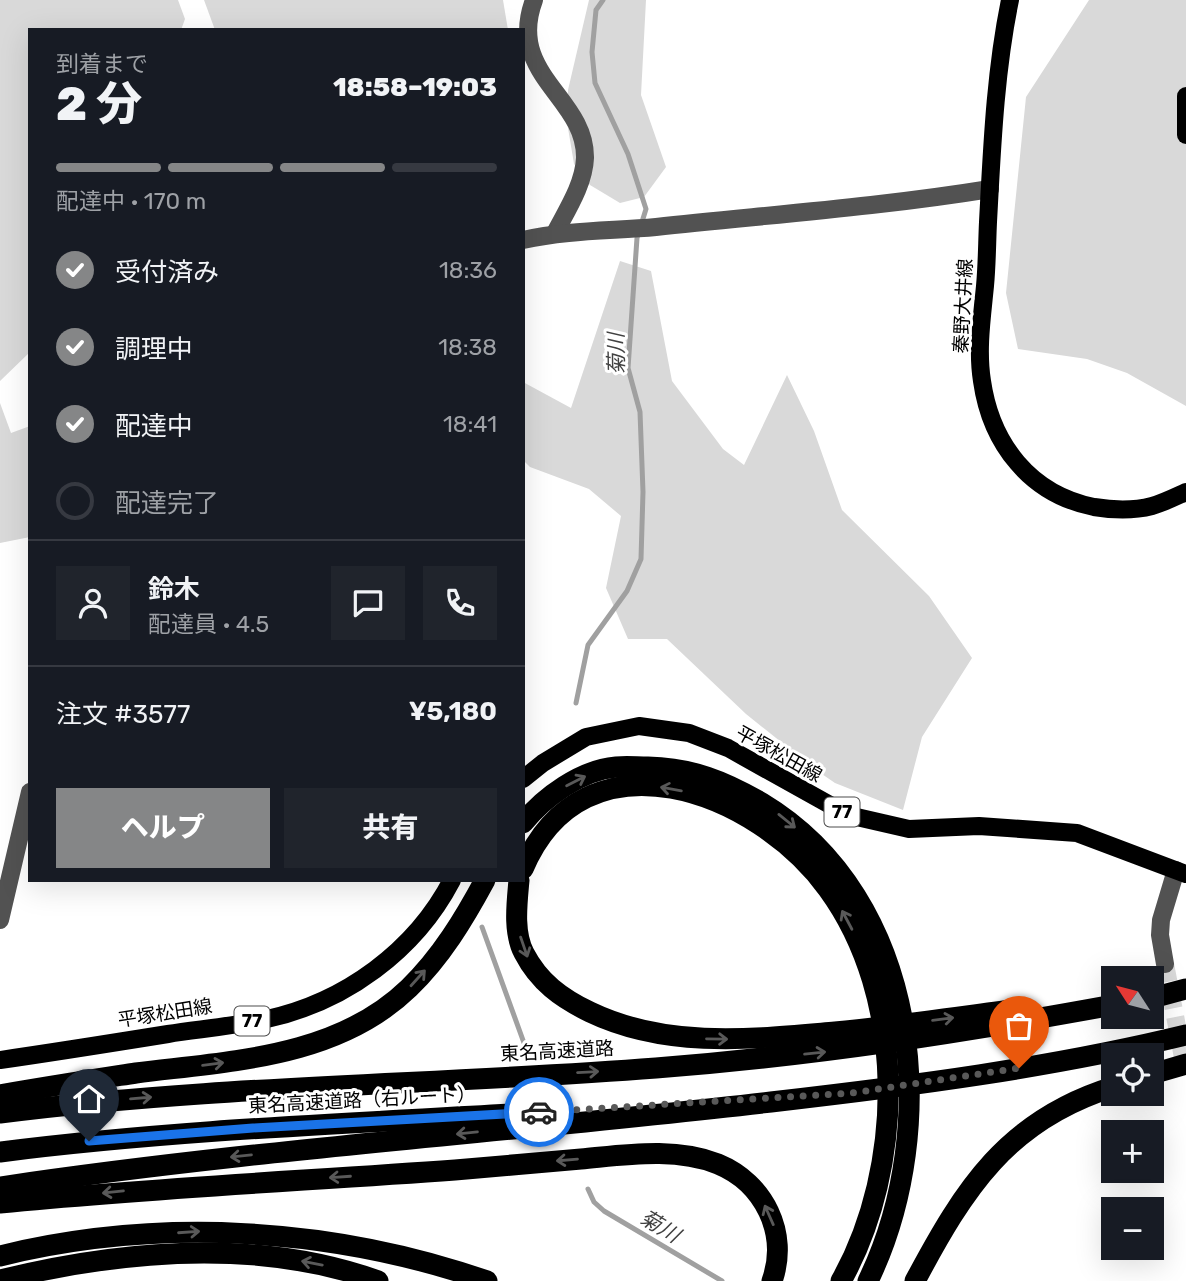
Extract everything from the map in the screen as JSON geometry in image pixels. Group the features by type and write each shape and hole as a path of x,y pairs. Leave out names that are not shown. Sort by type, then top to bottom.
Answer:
{"highway":[{"path":"525,821 536,807 575,779 614,767 673,768 728,783 781,815 821,849 843,875 879,940 881,1012 889,1094 884,1152 874,1197 861,1241 841,1281"},
{"path":"525,864 531,849 552,821 584,797 619,786 670,787 721,803 771,832 806,863 827,888 845,915 860,946 901,1008 910,1093 907,1151 898,1201 882,1251 868,1281"},
{"path":"0,1095 124,1075 236,1061 324,1040 369,1018 408,989 441,953 469,911 484,882"},
{"path":"519,882 516,914 523,951 545,984 575,1005 611,1022 646,1032 694,1038 785,1036 1034,1007 1101,1004"},
{"path":"1164,995 1186,989"},
{"name":"東名高速道路","path":"0,1113 64,1105 261,1089 643,1069 770,1058 849,1050 968,1032 1101,1005"},
{"path":"0,1186 225,1157 852,1093 1052,1062 1186,1035"},
{"path":"1164,1070 1186,1064"},
{"path":"915,1281 958,1203 993,1159 1026,1130 1062,1108 1101,1092"},
{"name":"東名高速道路（右ルート）","path":"0,1152 109,1139 253,1128 852,1093"},
{"path":"0,1203 128,1190 453,1170 658,1153 719,1164 761,1195 777,1233 772,1281"},
{"path":"0,1256 87,1241 206,1231 268,1234 419,1261 487,1281"},
{"path":"361,1249 447,1281"},
{"path":"0,1280 76,1265 131,1258 205,1254 264,1255 317,1264 378,1281"}],"main road":[{"name":"秦野大井線","path":"1010,0 995,106 980,331 981,379 989,414 1003,445 1024,471 1048,491 1079,504 1114,511 1151,506 1186,492"},
{"path":"1186,96 1186,135"},
{"name":"平塚松田線","path":"525,777 586,737 639,726 688,733 728,748 848,815 909,829 979,826 1077,834 1181,872"},
{"name":"平塚松田線","path":"0,1060 269,1019 328,999 377,970 414,936 451,882"}],"street":[{"path":"534,0 528,25 530,51 573,120 585,156 582,177 555,233"},
{"path":"525,240 555,233 633,229 930,199 990,190"},
{"path":"0,920 28,801"},
{"path":"1165,964 1160,935 1161,920 1181,872"}],"shaded area":[{"path":"0,0 178,0 185,19 182,28 28,28 28,354 0,381"},
{"path":"204,0 503,0 508,28 214,28"},
{"path":"589,0 646,0 641,95 666,167 644,197 620,203 590,185 574,164 567,122 568,90"},
{"path":"1089,0 1186,0 1186,406 1127,373 1087,359 1018,349 1006,293 1026,97"},
{"path":"620,261 651,271 672,381 723,449 744,465 787,375 814,431 842,510 929,596 972,658 922,737 903,810 835,783 816,770 746,714 667,639 628,639 606,588 621,516 589,489 530,467 525,462 525,383 571,408"},
{"path":"0,403 11,433 28,427 28,537 0,543"}],"waterway":[{"name":"菊川","path":"576,703 588,645 627,591 641,559 643,492 640,412 628,368 637,238 646,209 628,154 595,83 592,52 596,10 603,0"},
{"name":"菊川","path":"482,927 524,1043"},
{"name":"菊川","path":"588,1189 594,1202 604,1211 722,1281"}],"tunnel":[{"path":"1165,964 1186,1073"}],"way so far":[{"path":"539,1112 852,1093 1019,1068"}],"route":[{"path":"89,1141 253,1128 539,1112"}]}
